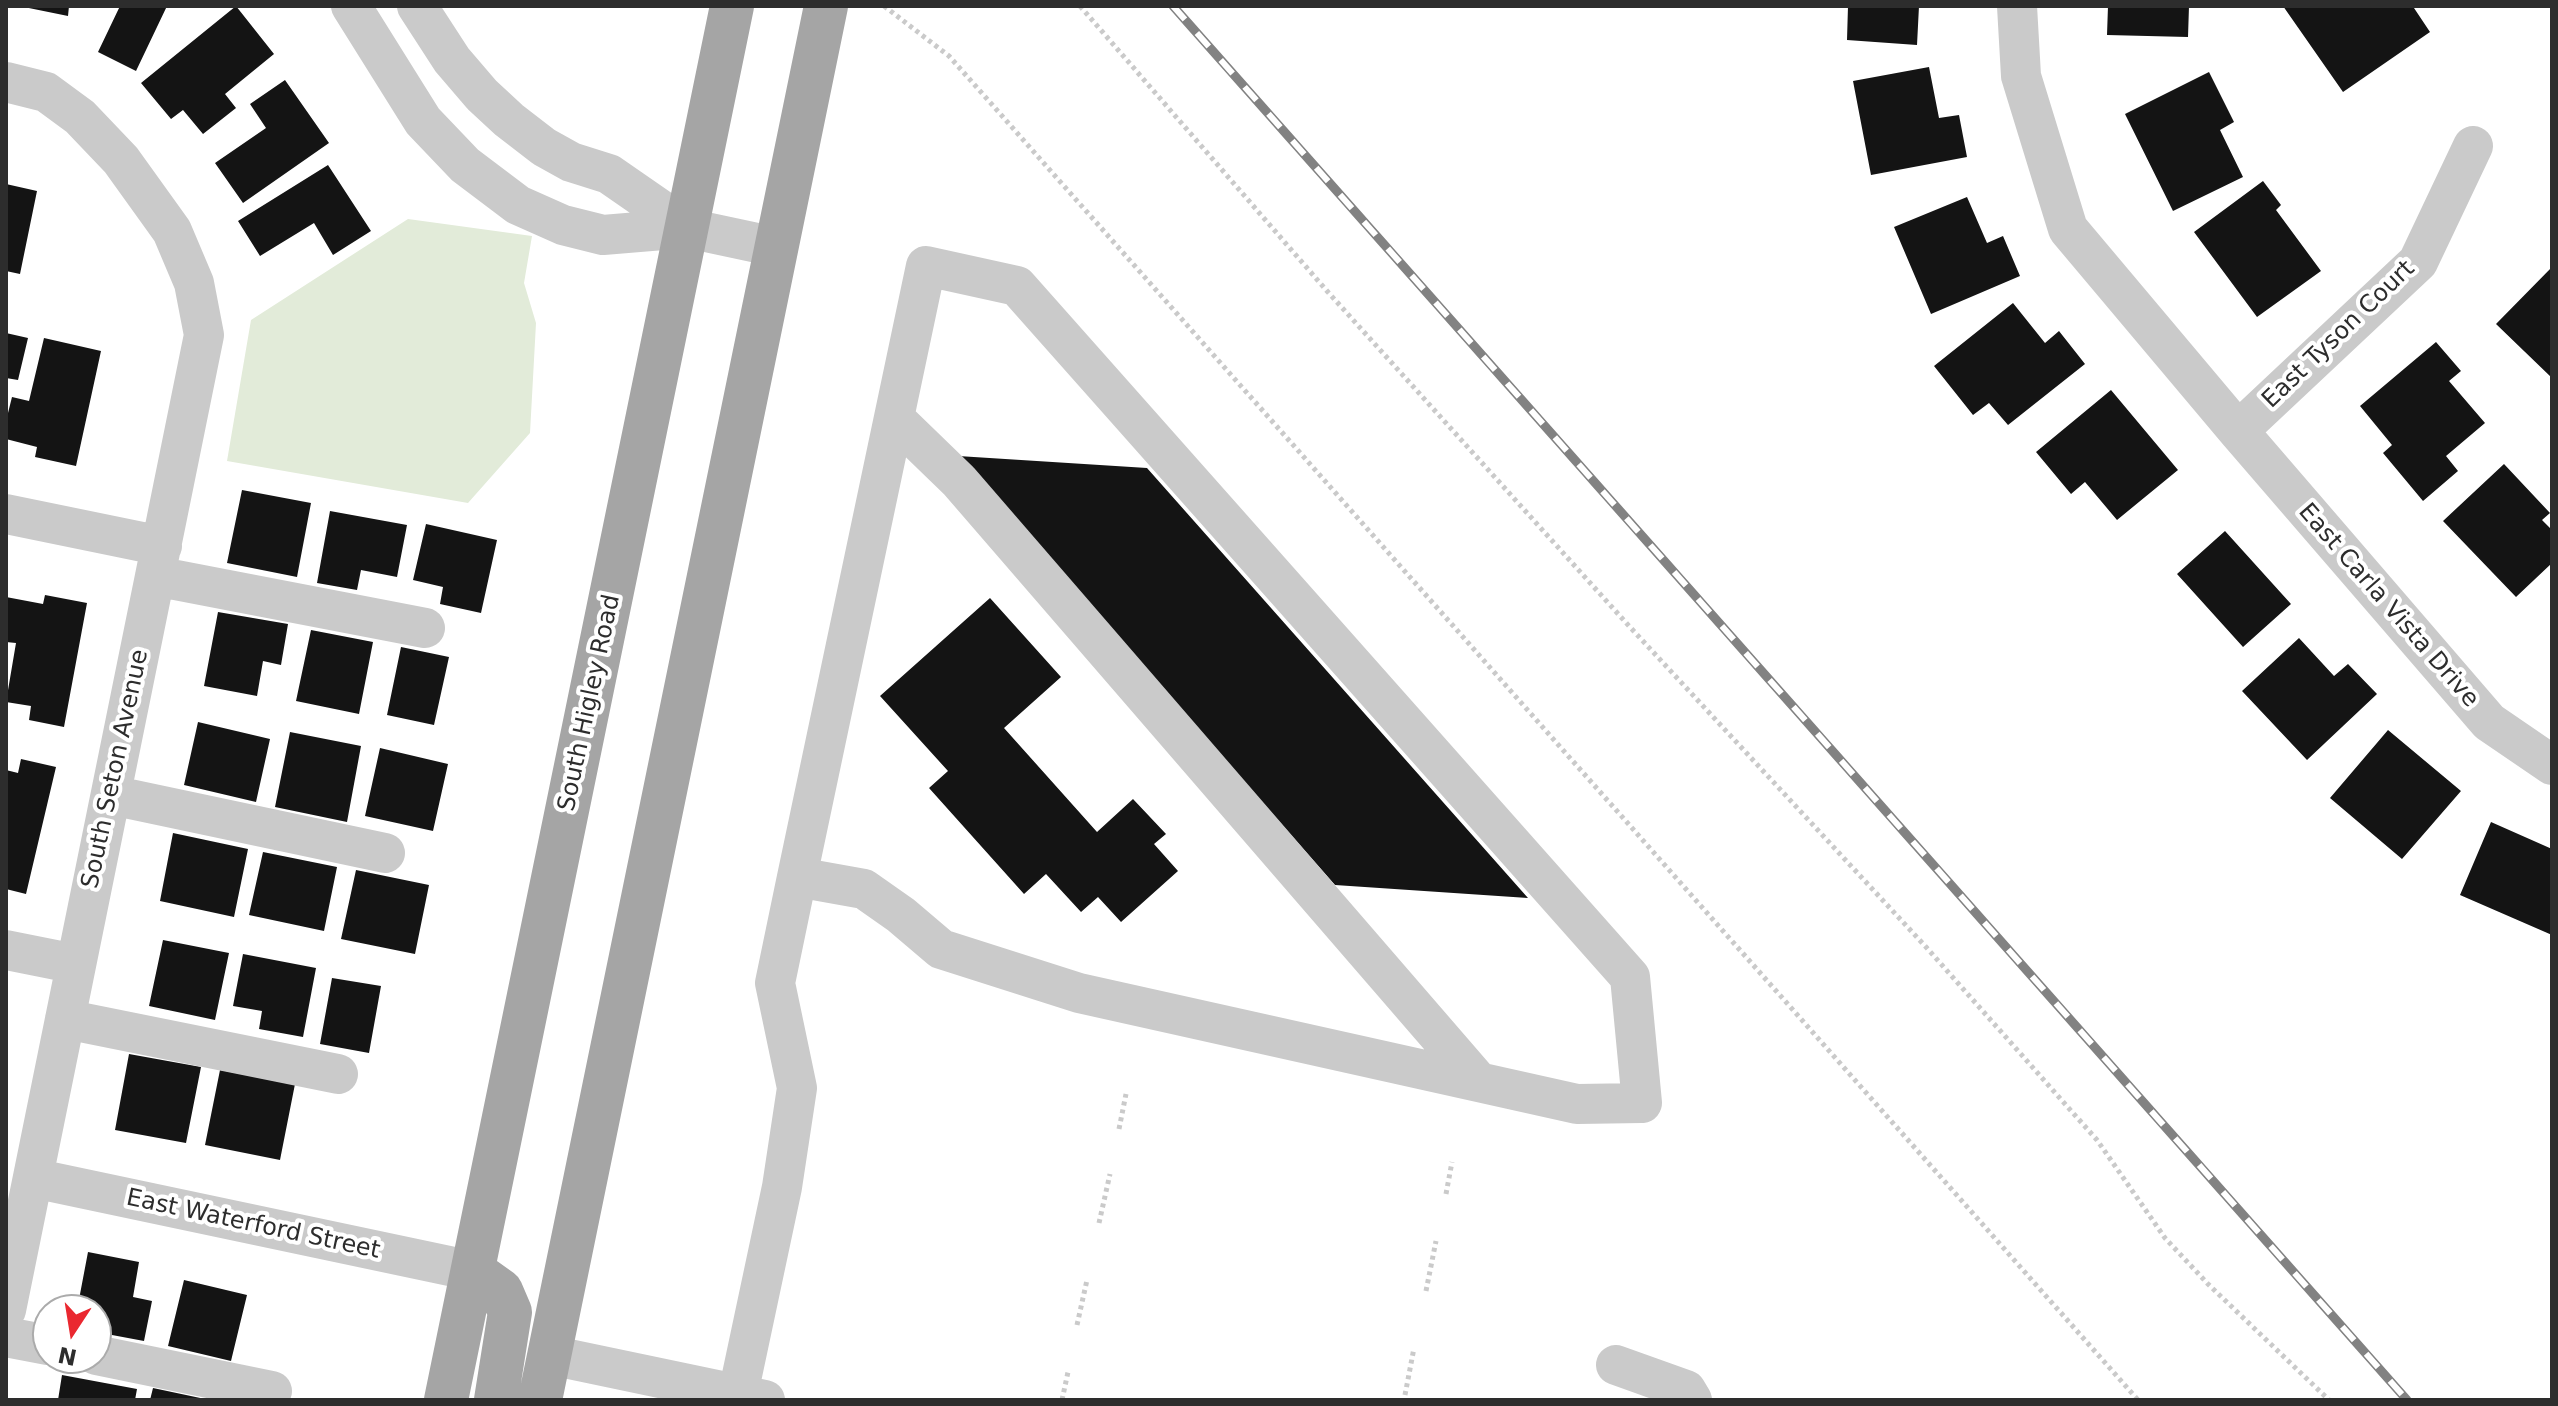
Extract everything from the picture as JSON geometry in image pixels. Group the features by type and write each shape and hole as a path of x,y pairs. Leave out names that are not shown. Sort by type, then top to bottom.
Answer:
{"main road":[{"name":"South Higley Road","path":"446,1400 732,6"},
{"path":"540,1400 826,6"},
{"path":"473,1271 501,1291 510,1312 496,1400"}],"street":[{"path":"351,6 423,121 465,165 518,205 563,225 603,235 687,228 776,247"},
{"path":"417,6 452,60 509,120 544,147 571,162 609,174 687,228"},
{"name":"East Carla Vista Drive","path":"2017,6 2021,76 2068,229 2489,722 2552,765"},
{"name":"South Seton Avenue","path":"6,82 46,92 80,117 121,160 172,231 194,283 204,335 6,1310"},
{"name":"East Tyson Court","path":"2238,431 2418,262 2473,146"},
{"path":"550,1355 752,1397 797,1088 775,983 797,877 926,266 1017,286 1630,977 1642,1103 1577,1104 1079,993 941,949 864,889 797,877"},
{"path":"894,418 959,481 1478,1081"},
{"path":"6,514 158,561 425,628"},
{"path":"111,795 385,853"},
{"path":"6,950 76,964"},
{"path":"65,1019 338,1074"},
{"name":"East Waterford Street","path":"33,1178 473,1271"},
{"path":"6,1337 32,1342"},
{"path":"112,1358 272,1391"},
{"path":"1616,1365 1686,1390 1692,1400"}],"path":[{"path":"884,6 949,56 2138,1400"},
{"path":"1080,6 1348,315 1629,626 1926,947 2077,1117 2105,1151 2165,1238 2208,1284 2329,1400"},
{"path":"1119,1129 1126,1094"},
{"path":"1446,1194 1452,1162"},
{"path":"1099,1223 1110,1174"},
{"path":"1426,1291 1436,1241"},
{"path":"1077,1325 1087,1280"},
{"path":"1405,1395 1414,1348"},
{"path":"1062,1400 1068,1372"}],"green space":[{"path":"408,219 532,236 524,283 536,323 530,433 468,503 227,461 251,320"}],"building":[{"path":"19,6 69,6 68,16"},
{"path":"120,6 167,6 136,71 98,52"},
{"path":"236,6 274,54 225,94 236,108 203,134 183,110 171,119 141,83"},
{"path":"1848,6 1919,6 1917,45 1847,40"},
{"path":"2108,6 2189,6 2188,37 2107,35"},
{"path":"2283,6 2417,6 2414,8 2430,32 2343,92"},
{"path":"1929,67 1939,118 1959,115 1967,157 1871,175 1853,81"},
{"path":"2209,72 2234,122 2220,130 2243,177 2173,211 2125,114"},
{"path":"285,80 329,143 243,203 215,163 266,128 250,104"},
{"path":"328,165 371,231 333,255 314,223 260,256 238,221"},
{"path":"2263,181 2281,205 2276,210 2321,271 2257,317 2194,232"},
{"path":"6,184 37,191 20,274 6,271"},
{"path":"1967,197 1987,243 2003,236 2020,276 1931,314 1894,227"},
{"path":"2552,267 2552,378 2496,324"},
{"path":"2013,303 2045,343 2059,331 2085,364 2008,425 1989,403 1973,415 1934,366"},
{"path":"6,333 28,338 18,380 6,378"},
{"path":"44,338 101,351 76,466 35,457 37,447 6,439 6,421 12,397 29,401"},
{"path":"2436,342 2461,371 2449,381 2485,423 2446,456 2458,471 2423,501 2383,453 2392,445 2360,406"},
{"path":"2111,390 2178,470 2117,520 2085,482 2071,494 2036,452"},
{"path":"958,456 1147,468 1528,898 1335,885"},
{"path":"2504,464 2550,513 2542,520 2552,530 2552,563 2516,597 2443,521"},
{"path":"242,490 311,503 297,577 227,563"},
{"path":"330,511 407,525 397,577 361,570 357,590 317,583"},
{"path":"426,524 497,540 481,613 440,604 443,587 413,580"},
{"path":"2225,531 2291,604 2243,647 2177,574"},
{"path":"45,595 87,603 64,727 29,720 31,706 6,702 16,643 6,642 6,597 43,604"},
{"path":"990,598 1061,677 1004,728 1097,832 1133,799 1166,834 1154,844 1178,871 1121,922 1098,897 1081,912 1046,874 1024,894 929,788 948,771 880,696"},
{"path":"218,612 288,624 281,665 263,661 257,696 204,686"},
{"path":"311,630 373,642 359,714 296,701"},
{"path":"2299,638 2334,676 2348,664 2377,694 2307,760 2242,691"},
{"path":"401,647 449,657 434,725 387,715"},
{"path":"198,722 270,739 256,802 184,785"},
{"path":"2388,730 2461,791 2402,859 2330,798"},
{"path":"290,732 361,746 347,822 275,807"},
{"path":"380,748 448,764 433,831 365,816"},
{"path":"21,759 56,767 26,894 6,889 6,770 18,773"},
{"path":"2491,822 2552,849 2552,935 2460,895"},
{"path":"173,833 248,849 234,917 160,901"},
{"path":"263,852 337,867 324,931 249,915"},
{"path":"356,870 429,885 415,954 341,939"},
{"path":"163,940 229,953 215,1020 149,1006"},
{"path":"243,954 316,968 303,1037 259,1029 262,1011 233,1006"},
{"path":"332,978 381,986 369,1053 320,1044"},
{"path":"129,1054 201,1067 186,1143 115,1130"},
{"path":"220,1070 295,1084 280,1160 205,1145"},
{"path":"88,1252 139,1262 133,1297 152,1301 144,1341 112,1335 112,1294 80,1294"},
{"path":"184,1280 247,1295 231,1361 168,1346"},
{"path":"62,1375 137,1389 135,1400 58,1400"},
{"path":"153,1388 205,1399 150,1400"}],"railway":[{"path":"1173,6 2407,1400"}]}
